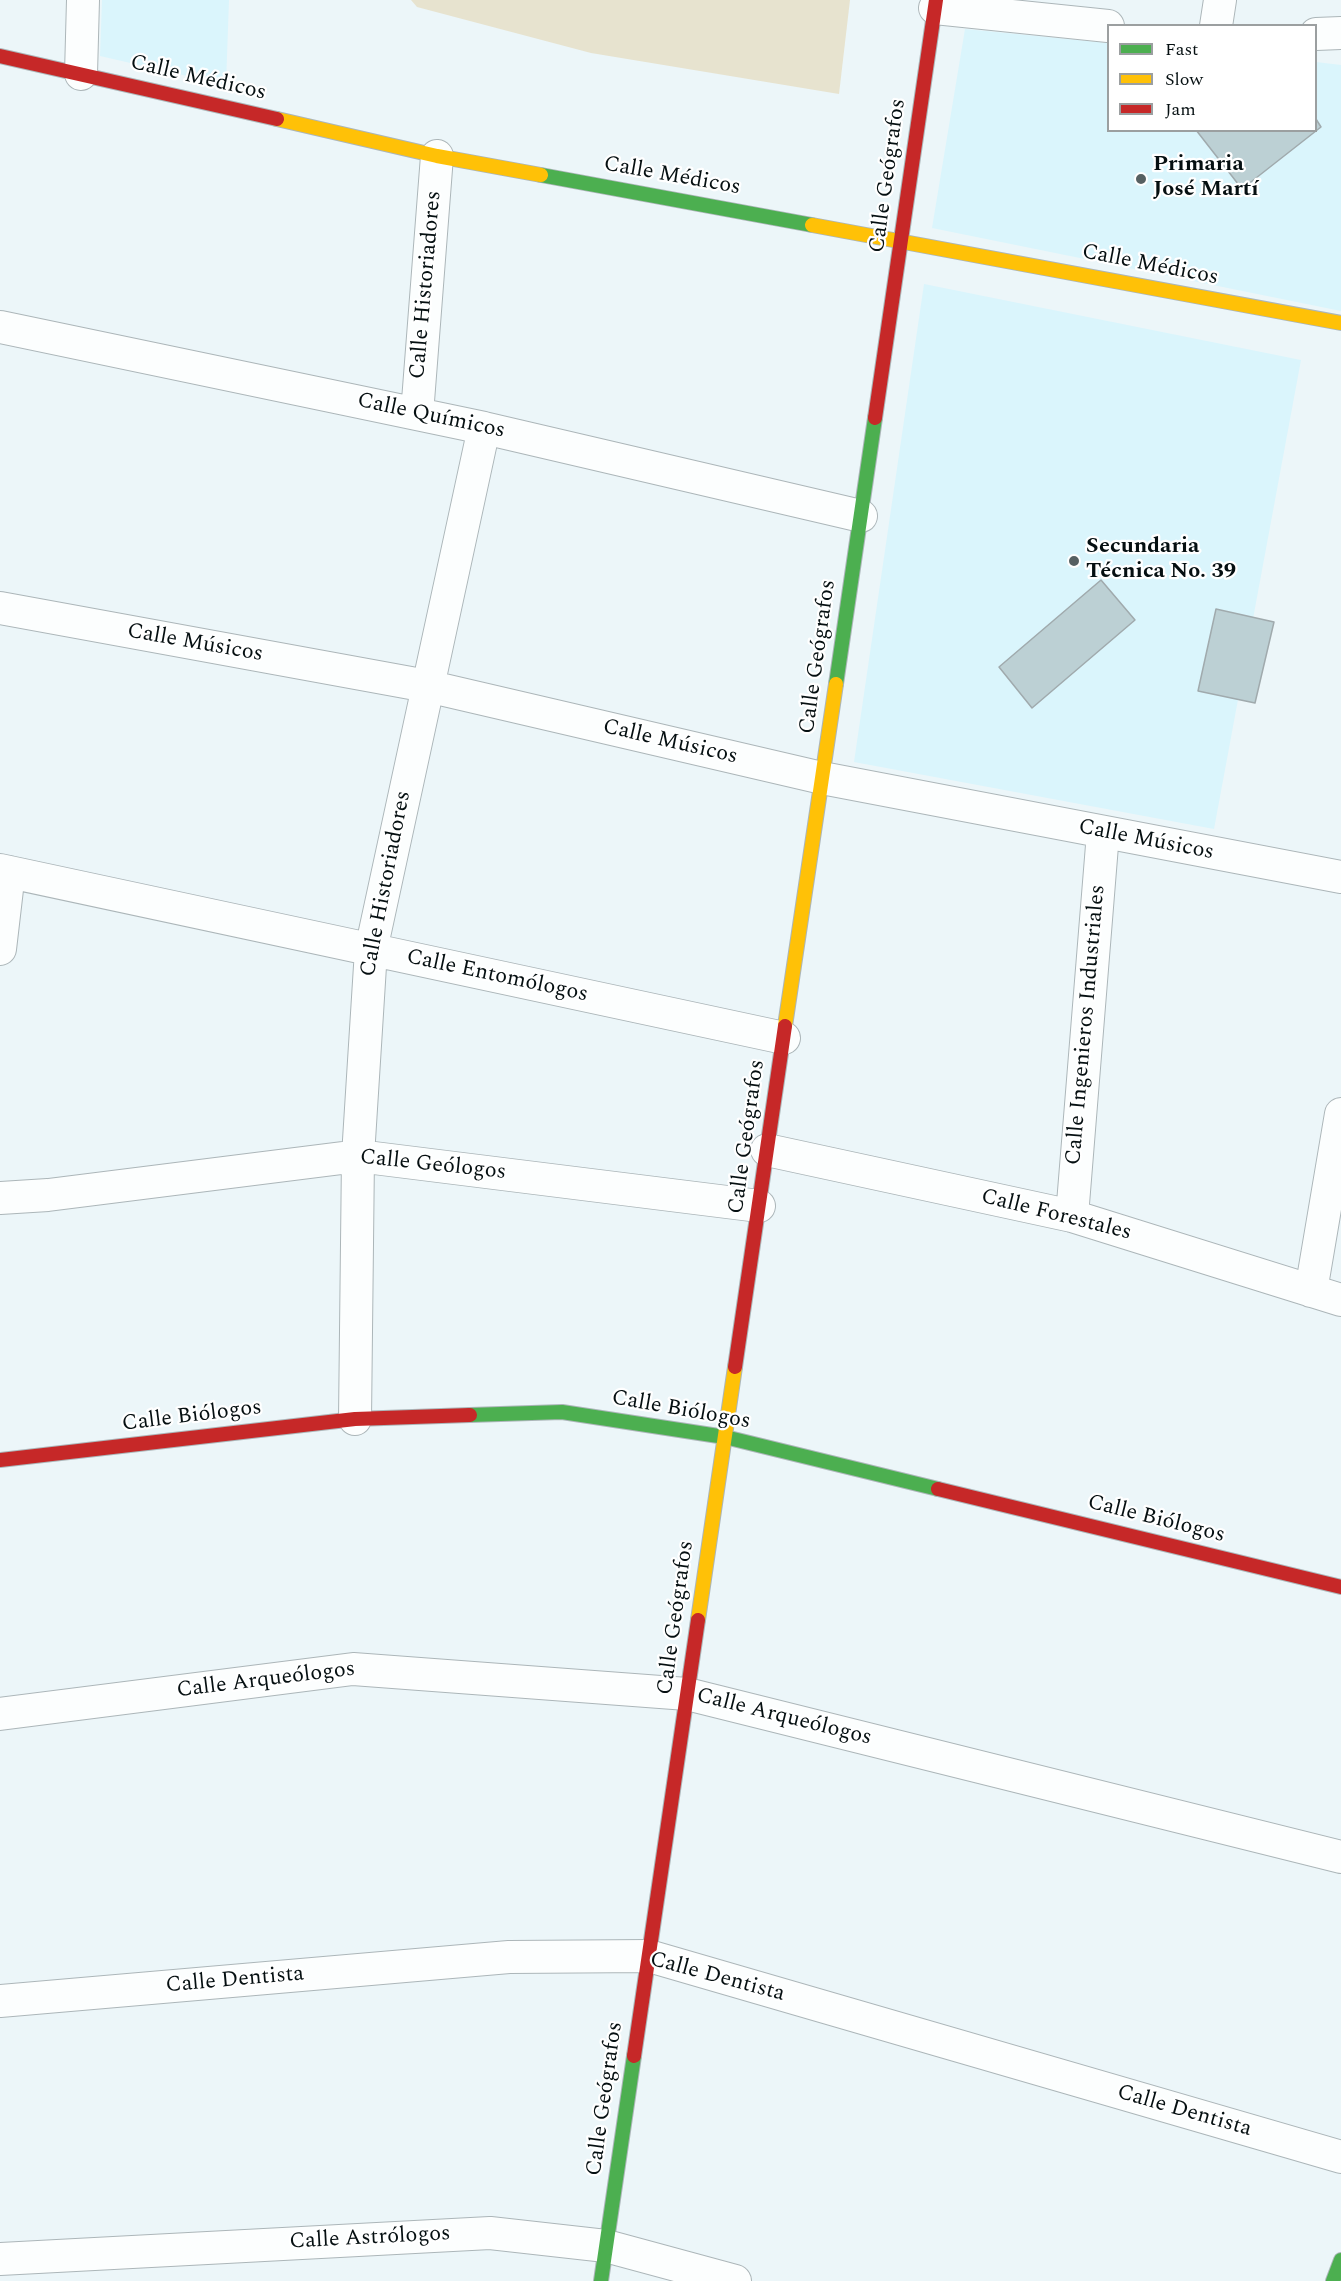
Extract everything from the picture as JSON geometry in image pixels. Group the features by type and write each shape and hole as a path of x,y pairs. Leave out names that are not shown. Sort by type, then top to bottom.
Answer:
{"street":[{"path":"81,74 83,0"},
{"path":"1216,24 1220,0"},
{"path":"935,4 1107,26"},
{"name":"Calle Geógrafos","path":"601,2281 935,4"},
{"path":"1317,34 1341,33"},
{"name":"Calle Médicos","path":"0,56 437,156 1341,323"},
{"name":"Calle Historiadores","path":"417,414 437,156"},
{"name":"Calle Químicos","path":"0,327 484,428 861,516"},
{"name":"Calle Historiadores","path":"355,1419 358,1156 371,950 484,428"},
{"name":"Calle Músicos","path":"0,608 427,686 822,778 1341,877"},
{"name":"Calle Ingenieros Industriales","path":"1072,1216 1103,833"},
{"path":"0,949 4,871"},
{"name":"Calle Entomólogos","path":"4,871 784,1038"},
{"path":"1311,1291 1341,1114"},
{"name":"Calle Forestales","path":"767,1150 1072,1216 1341,1300"},
{"name":"Calle Geólogos","path":"0,1198 59,1193 358,1156 759,1206"},
{"name":"Calle Biólogos","path":"0,1460 355,1419 562,1412 725,1437 1341,1587"},
{"name":"Calle Arqueólogos","path":"0,1714 353,1668 687,1694 1341,1857"},
{"name":"Calle Dentista","path":"0,2001 509,1957 648,1956 1341,2157"},
{"name":"Calle Astrólogos","path":"0,2259 490,2233 606,2246 735,2281"},
{"path":"1333,2281 1341,2260"}],"shaded area":[{"path":"102,0 229,0 226,85 100,56"},
{"path":"411,0 850,0 839,94 591,53 417,7"},
{"name":"Primaria José Martí","path":"965,29 1107,43 1107,132 1317,132 1317,62 1341,65 1341,311 932,228"},
{"name":"Secundaria Técnica No. 39","path":"924,284 1301,360 1214,829 854,762"}],"building":[{"path":"1198,132 1315,132 1242,189"},
{"path":"1101,580 1135,620 1032,708 999,667"},
{"path":"1216,609 1274,622 1255,703 1198,691"}],"traffic: fast":[{"path":"541,175 812,225"},
{"path":"836,684 875,418"},
{"path":"470,1415 562,1412 725,1437 938,1489"},
{"path":"601,2281 634,2056"},
{"path":"1333,2281 1341,2260"}],"traffic: slow":[{"path":"277,119 437,156 541,175"},
{"path":"812,225 1341,323"},
{"path":"785,1026 836,684"},
{"path":"698,1620 735,1367"}],"traffic: jam":[{"path":"875,418 936,0"},
{"path":"0,56 277,119"},
{"path":"735,1367 785,1026"},
{"path":"0,1460 355,1419 470,1415"},
{"path":"938,1489 1341,1587"},
{"path":"634,2056 698,1620"}],"place":[{"name":"Primaria José Martí","path":"1141,179"},
{"name":"Secundaria Técnica No. 39","path":"1074,561"}]}
